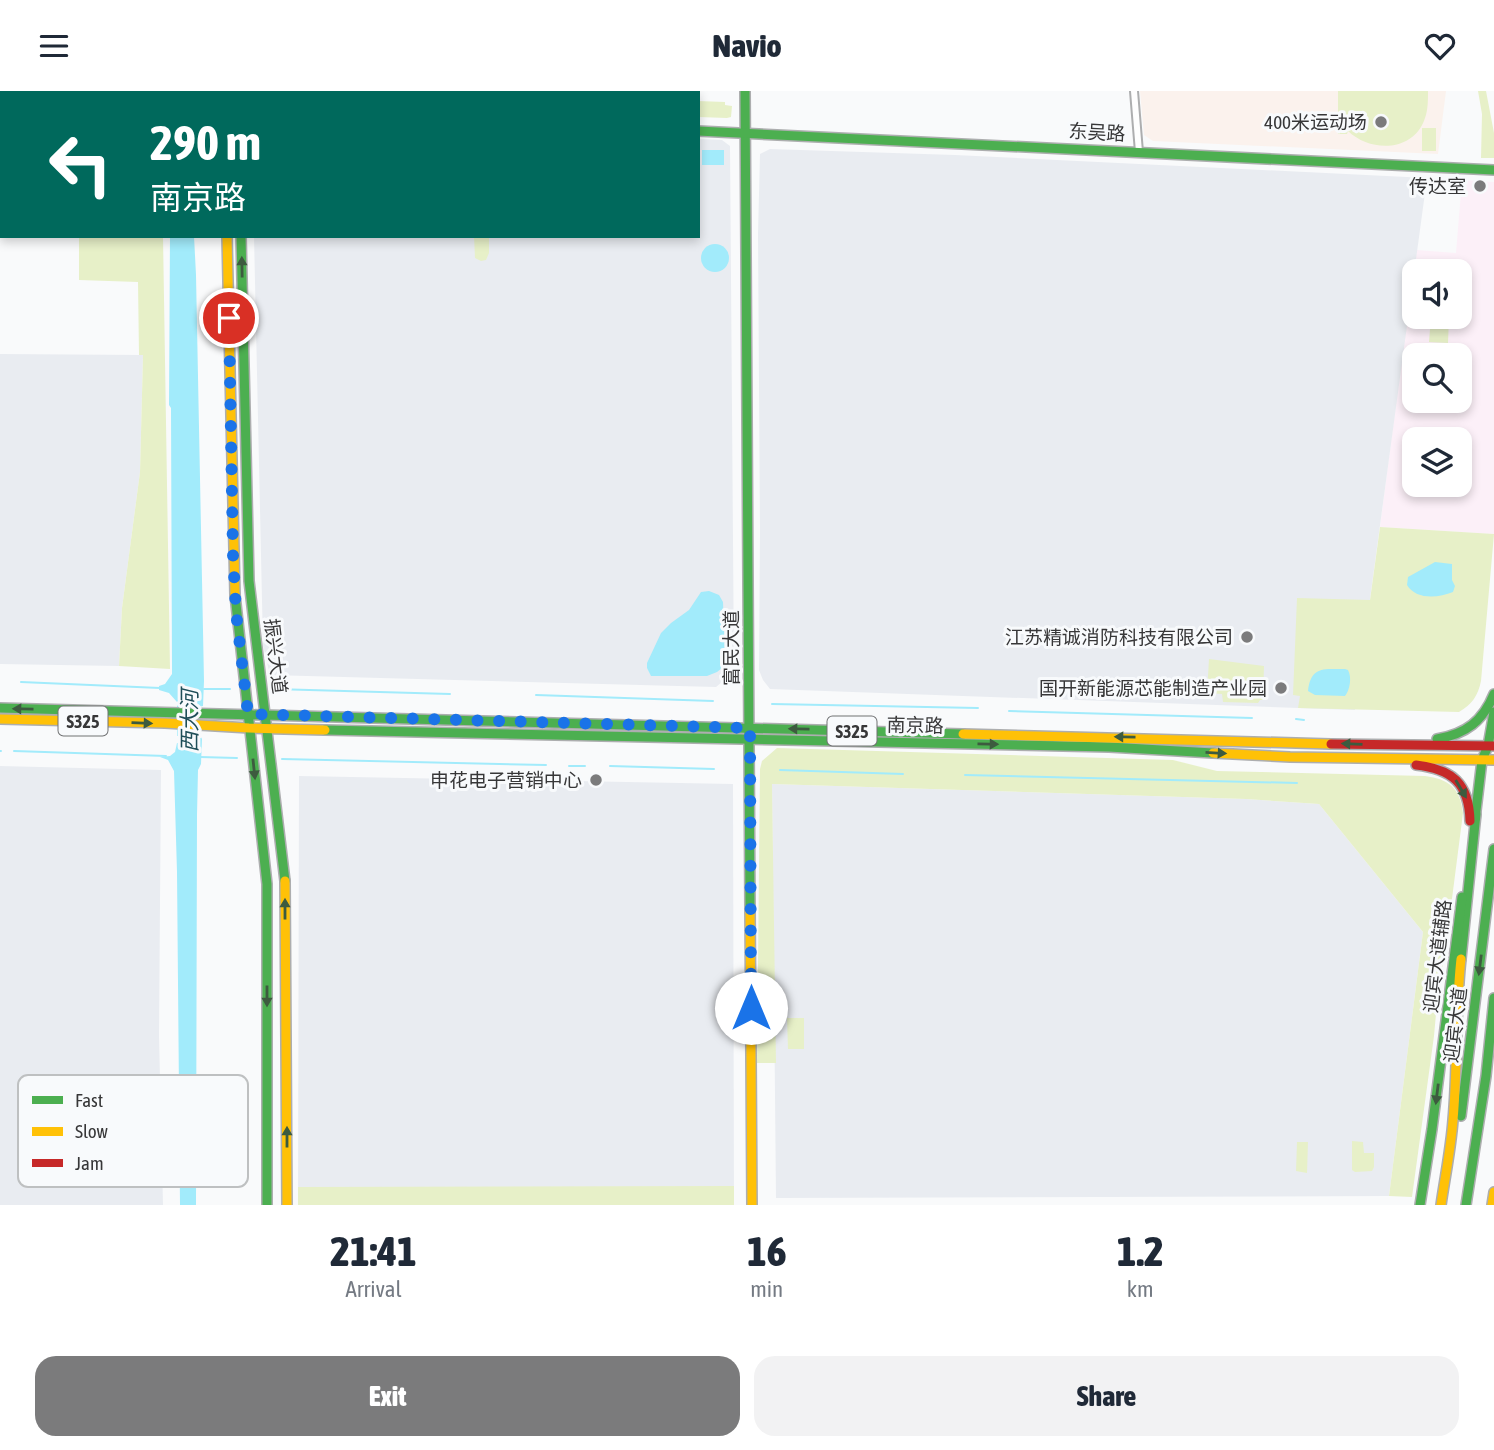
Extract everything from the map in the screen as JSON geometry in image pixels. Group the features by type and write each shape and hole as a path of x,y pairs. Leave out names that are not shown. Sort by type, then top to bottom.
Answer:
{"main road":[{"name":"富民大道","path":"745,91 752,1205"},
{"name":"东吴路","path":"700,131 1494,170"},
{"name":"振兴大道","path":"227,238 236,612 267,884 267,1205"},
{"name":"振兴大道","path":"241,238 249,581 285,881 287,1205"},
{"path":"1385,745 1450,738 1465,733 1485,713 1494,694"},
{"name":"南京路","path":"0,708 248,714 1305,757 1494,761"},
{"name":"迎宾大道辅路","path":"1420,1205 1482,761 1491,746 1494,712"},
{"name":"南京路","path":"0,719 249,728 749,733 1491,746"},
{"path":"1305,757 1415,764 1451,774 1461,784 1467,796 1470,814 1467,868"},
{"path":"1441,1205 1453,1122 1457,992 1476,814"},
{"name":"迎宾大道","path":"1449,1205 1494,849"},
{"name":"迎宾大道","path":"1468,1205 1494,998"},
{"path":"1468,1205 1494,1078"},
{"path":"1492,1205 1494,1192"}],"street":[{"path":"1134,91 1139,152"}],"shaded area":[{"path":"1140,91 1446,91 1438,154 1153,141 1144,135"},
{"path":"700,139 722,140 730,146 734,672 716,687 270,675 263,646 254,238 700,238"},
{"path":"770,149 955,155 1427,178 1416,259 1402,259 1402,329 1407,329 1405,343 1402,343 1402,363 1355,710 770,689 759,670 760,154"},
{"path":"1462,180 1494,182 1494,534 1380,527 1402,358 1402,413 1472,413 1472,343 1404,343 1406,329 1472,329 1472,259 1415,259 1416,250 1456,253"},
{"path":"0,354 143,355 140,472 122,608 119,666 0,664"},
{"path":"0,766 161,770 160,1075 18,1075 18,1187 163,1187 163,1205 0,1205"},
{"path":"299,776 733,784 734,1205 298,1205"},
{"path":"772,784 1246,799 1319,804 1423,932 1389,1196 776,1198"}],"green space":[{"name":"400米运动场","path":"1338,91 1428,91 1426,115 1419,129 1402,143 1380,146 1368,143 1348,131 1347,134 1338,134"},
{"path":"1478,91 1486,91 1494,133 1494,158 1481,158 1482,114"},
{"path":"700,101 725,102 725,105 732,106 731,117 700,117"},
{"path":"1422,128 1436,128 1436,151 1422,151"},
{"path":"79,238 163,238 170,669 119,666 122,608 140,472 143,355 139,355 138,282 79,280"},
{"path":"474,238 489,238 486,260 475,258"},
{"path":"1430,329 1449,329 1448,343 1429,342"},
{"path":"1380,527 1494,534 1481,681 1474,699 1459,712 1298,708 1300,696 1293,695 1297,598 1370,600"},
{"path":"1209,659 1264,666 1263,700 1258,703 1223,702 1222,694 1207,693"},
{"path":"777,748 1173,760 1217,771 1425,776 1447,782 1456,791 1463,813 1412,1197 1389,1196 1423,932 1319,804 1246,799 772,784 776,1063 757,1063 760,769 762,761"},
{"path":"787,1018 804,1018 804,1049 788,1049"},
{"path":"1352,1141 1363,1142 1364,1153 1374,1153 1372,1171 1352,1170"},
{"path":"1297,1142 1308,1142 1307,1173 1296,1171"},
{"path":"734,1186 734,1205 298,1205 298,1187"}],"water":[{"path":"702,150 724,150 724,165 702,165"},
{"name":"西大河","path":"170,238 194,238 204,681 203,706 198,707 198,732 202,739 197,815 196,1075 179,1075 174,771 168,760 160,757 170,756 175,752 177,743 193,738 177,736 177,702 169,693 159,690 159,686 165,684 172,674"},
{"path":"715,244 725,248 729,258 725,268 715,272 705,268 701,258 705,248"},
{"path":"1435,562 1452,564 1452,580 1455,586 1453,592 1428,596 1411,590 1407,585 1408,577"},
{"path":"709,591 719,595 723,602 725,655 722,668 707,676 651,676 647,663 661,633 689,610 701,592"},
{"path":"1324,669 1348,670 1350,680 1345,696 1315,695 1308,691 1315,673"},
{"path":"180,1187 196,1187 196,1205 180,1205"}],"waterway":[{"path":"21,682 160,688"},
{"name":"西大河","path":"204,689 230,689"},
{"path":"274,689 450,694"},
{"path":"536,695 713,701"},
{"path":"772,704 978,708"},
{"path":"1009,711 1252,718"},
{"path":"1296,719 1304,720"},
{"path":"14,751 166,756"},
{"name":"西大河","path":"200,757 237,758"},
{"path":"282,759 546,765"},
{"path":"569,766 585,766"},
{"path":"610,766 714,769"},
{"path":"780,770 903,774"},
{"path":"965,775 1297,783"}],"traffic: fast":[{"path":"745,91 750,909"},
{"path":"700,131 1494,170"},
{"path":"241,238 249,581 285,881"},
{"path":"235,595 267,884 267,1205"},
{"path":"1437,739 1457,734 1472,725 1485,712 1494,694"},
{"path":"0,708 963,734"},
{"path":"1475,819 1482,760 1488,746 1494,712"},
{"path":"325,730 1109,747 1213,753"},
{"path":"1461,959 1476,814"},
{"path":"1461,1116 1494,849"},
{"path":"1420,1205 1462,897"},
{"path":"1466,1205 1486,1076 1494,998"}],"traffic: slow":[{"path":"227,238 235,595"},
{"path":"0,719 325,730"},
{"path":"963,734 1331,744"},
{"path":"1213,753 1494,760"},
{"path":"285,881 287,1205"},
{"path":"750,909 752,1205"},
{"path":"1441,1205 1453,1120 1461,959"},
{"path":"1492,1205 1494,1192"}],"traffic: jam":[{"path":"1331,744 1494,746"},
{"path":"1416,765 1439,770 1456,780 1466,797 1470,821"}],"place":[{"name":"400米运动场","path":"1381,122"},
{"name":"传达室","path":"1480,186"},
{"name":"江苏精诚消防科技有限公司","path":"1247,637"},
{"name":"国开新能源芯能制造产业园","path":"1281,688"},
{"name":"申花电子营销中心","path":"596,780"}],"route":[{"path":"229,318 233,555 236,612 248,714 750,728 751,1008"}]}
